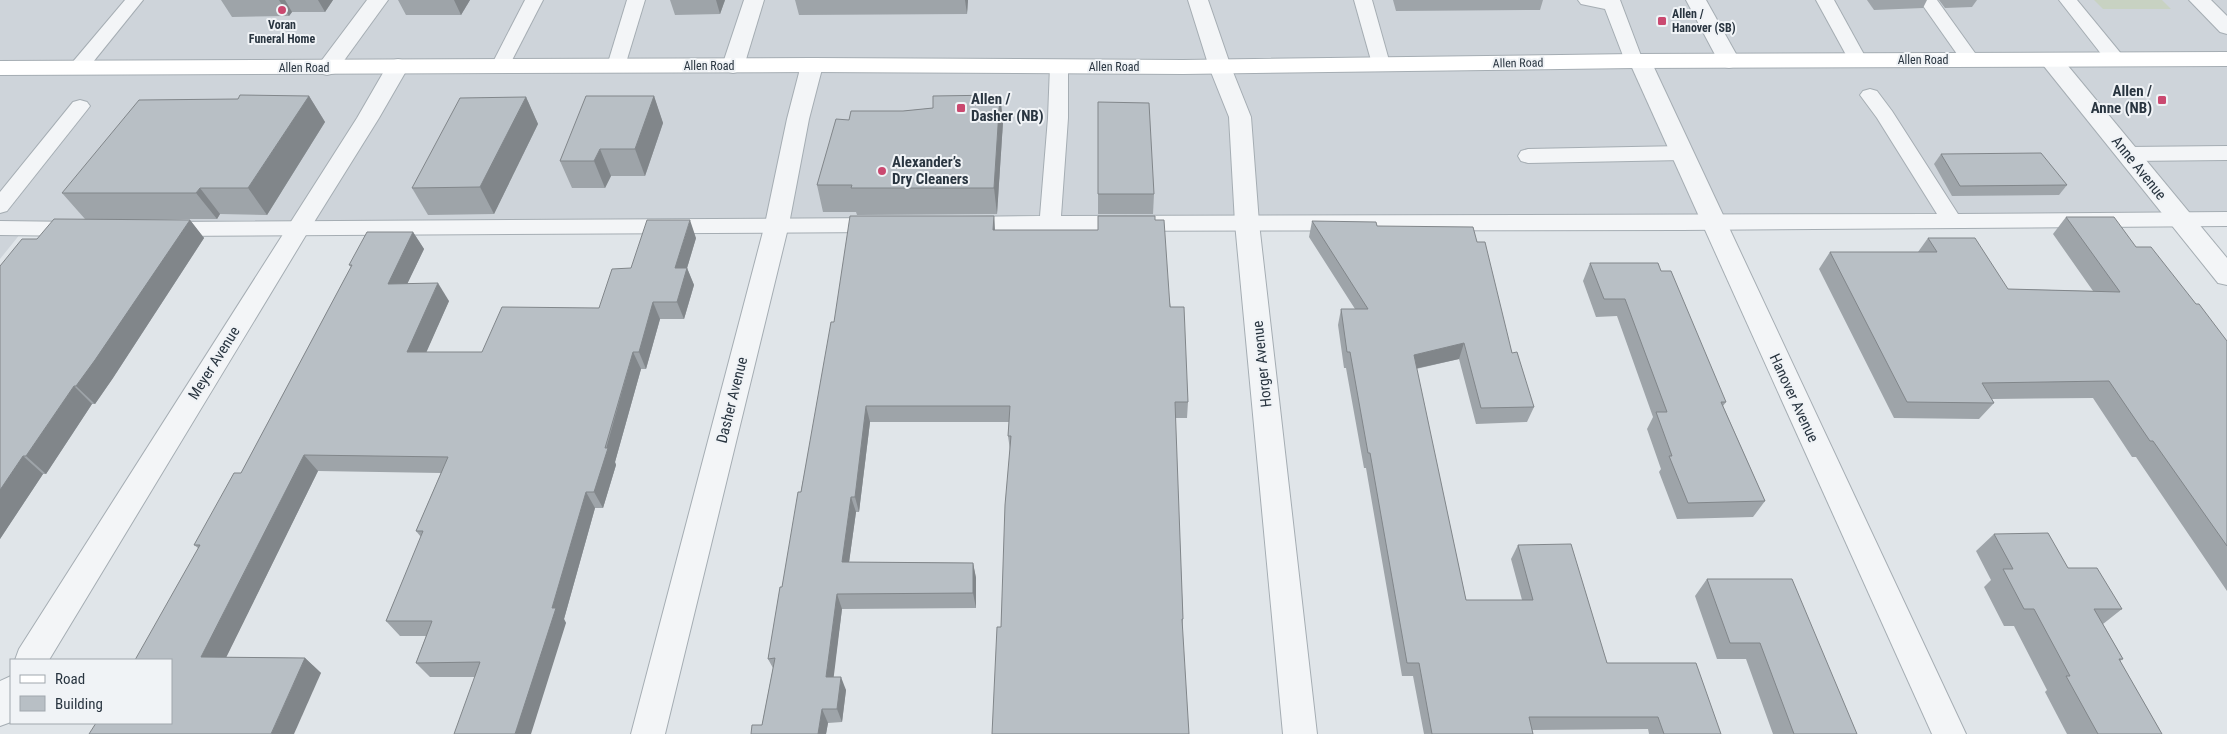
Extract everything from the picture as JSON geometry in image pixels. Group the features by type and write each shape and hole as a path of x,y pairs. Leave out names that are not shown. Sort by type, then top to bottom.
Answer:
{"main road":[{"name":"Allen Road","path":"0,68 812,65 1220,67 1637,61 2227,59"}],"street":[{"path":"327,68 378,0"},
{"path":"733,66 754,0"},
{"name":"Horger Avenue","path":"1198,0 1220,67 1240,118 1247,223 1300,734"},
{"path":"1696,0 1729,61"},
{"path":"2199,0 2227,28"},
{"name":"Anne Avenue","path":"2051,60 2227,276"},
{"name":"Hanover Avenue","path":"1637,61 1683,153 1949,734"},
{"name":"Dasher Avenue","path":"648,734 777,224 798,118 812,65"},
{"name":"Meyer Avenue","path":"32,659 297,228 368,118 398,66"},
{"path":"0,710 10,694"}],"lane":[{"path":"78,68 134,0"},
{"path":"500,66 534,0"},
{"path":"616,66 636,0"},
{"path":"1363,0 1381,64"},
{"path":"1587,0 1612,3 1637,61"},
{"path":"1825,0 1858,60"},
{"path":"1928,0 1972,60"},
{"path":"2068,0 2116,60"},
{"path":"1050,224 1058,118 1058,66"},
{"path":"1870,95 1885,115 1952,221"},
{"path":"0,206 80,106"},
{"path":"1528,156 1683,153"},
{"path":"2128,154 2227,153"},
{"path":"941,224 1714,223 2227,219"},
{"path":"151,229 777,224 902,225"},
{"path":"0,228 102,229"}],"shaded area":[{"path":"0,0 2227,0 2227,219 25,228 0,259"}],"green space":[{"path":"2094,0 2162,0 2171,9 2103,9"}],"building":[{"path":"240,95 309,96 248,188 200,188 196,193 62,193 139,100 238,99"},
{"path":"1000,95 994,188 851,188 852,185 817,185 836,119 849,120 851,111 903,111 933,108 933,96"},
{"path":"586,96 654,96 635,149 600,149 594,161 560,161"},
{"path":"526,97 480,187 412,188 460,98"},
{"path":"1098,102 1149,103 1154,194 1098,194"},
{"path":"2041,153 2067,185 1960,186 1941,154"},
{"path":"850,216 994,216 993,230 1098,230 1098,216 1155,216 1155,220 1164,220 1170,307 1184,307 1188,402 1175,402 1182,619 1189,734 992,734 997,627 1001,627 1005,505 1011,436 1008,436 1010,406 866,406 855,497 851,497 842,562 973,563 973,593 837,594 826,677 841,677 837,709 822,709 818,734 751,734 752,725 762,725 775,658 768,659 798,492 801,492 831,322 834,322"},
{"path":"2066,217 2114,217 2136,247 2151,247 2227,341 2227,546 2153,441 2150,441 2109,381 1982,383 1994,403 1907,402 1830,252 1937,252 1928,238 1975,238 2008,289 2120,292"},
{"path":"54,219 190,220 95,360 76,386 74,386 0,490 0,266 22,239 37,239"},
{"path":"647,220 690,220 675,268 687,268 677,302 653,302 639,352 633,352 605,448 608,448 594,492 586,492 552,608 556,608 515,734 454,734 480,662 416,663 432,621 386,621 423,531 416,531 448,457 304,455 201,657 305,658 271,734 89,734 95,724 172,724 172,659 136,659 200,545 194,545 234,473 241,473 352,265 349,265 367,232 413,232 388,284 438,283 407,352 482,352 502,307 599,308 612,269 631,268"},
{"path":"1312,221 1376,222 1377,226 1473,227 1477,242 1485,242 1512,353 1517,352 1534,407 1481,408 1464,343 1414,355 1466,600 1533,600 1518,545 1571,544 1607,663 1696,663 1721,734 1664,734 1658,717 1529,717 1533,734 1432,734 1419,663 1407,663 1370,453 1368,453 1350,352 1347,352 1341,309 1368,309"},
{"path":"1590,263 1658,263 1661,271 1671,271 1726,402 1721,402 1765,501 1688,503 1669,456 1672,456 1656,412 1667,412 1625,299 1604,299"},
{"path":"2048,533 2068,568 2097,568 2122,609 2094,609 2123,659 2119,659 2162,734 2098,734 2066,676 2070,676 2034,609 2024,609 2003,569 2013,569 1994,534"},
{"path":"1707,579 1792,579 1857,734 1794,734 1760,643 1730,643"}],"place":[{"name":"Voran Funeral Home","path":"282,10"},
{"name":"Allen / Hanover (SB)","path":"1662,21"},
{"name":"Allen / Anne (NB)","path":"2162,100"},
{"name":"Allen / Dasher (NB)","path":"961,108"},
{"name":"Alexander’s Dry Cleaners","path":"882,171"}]}
